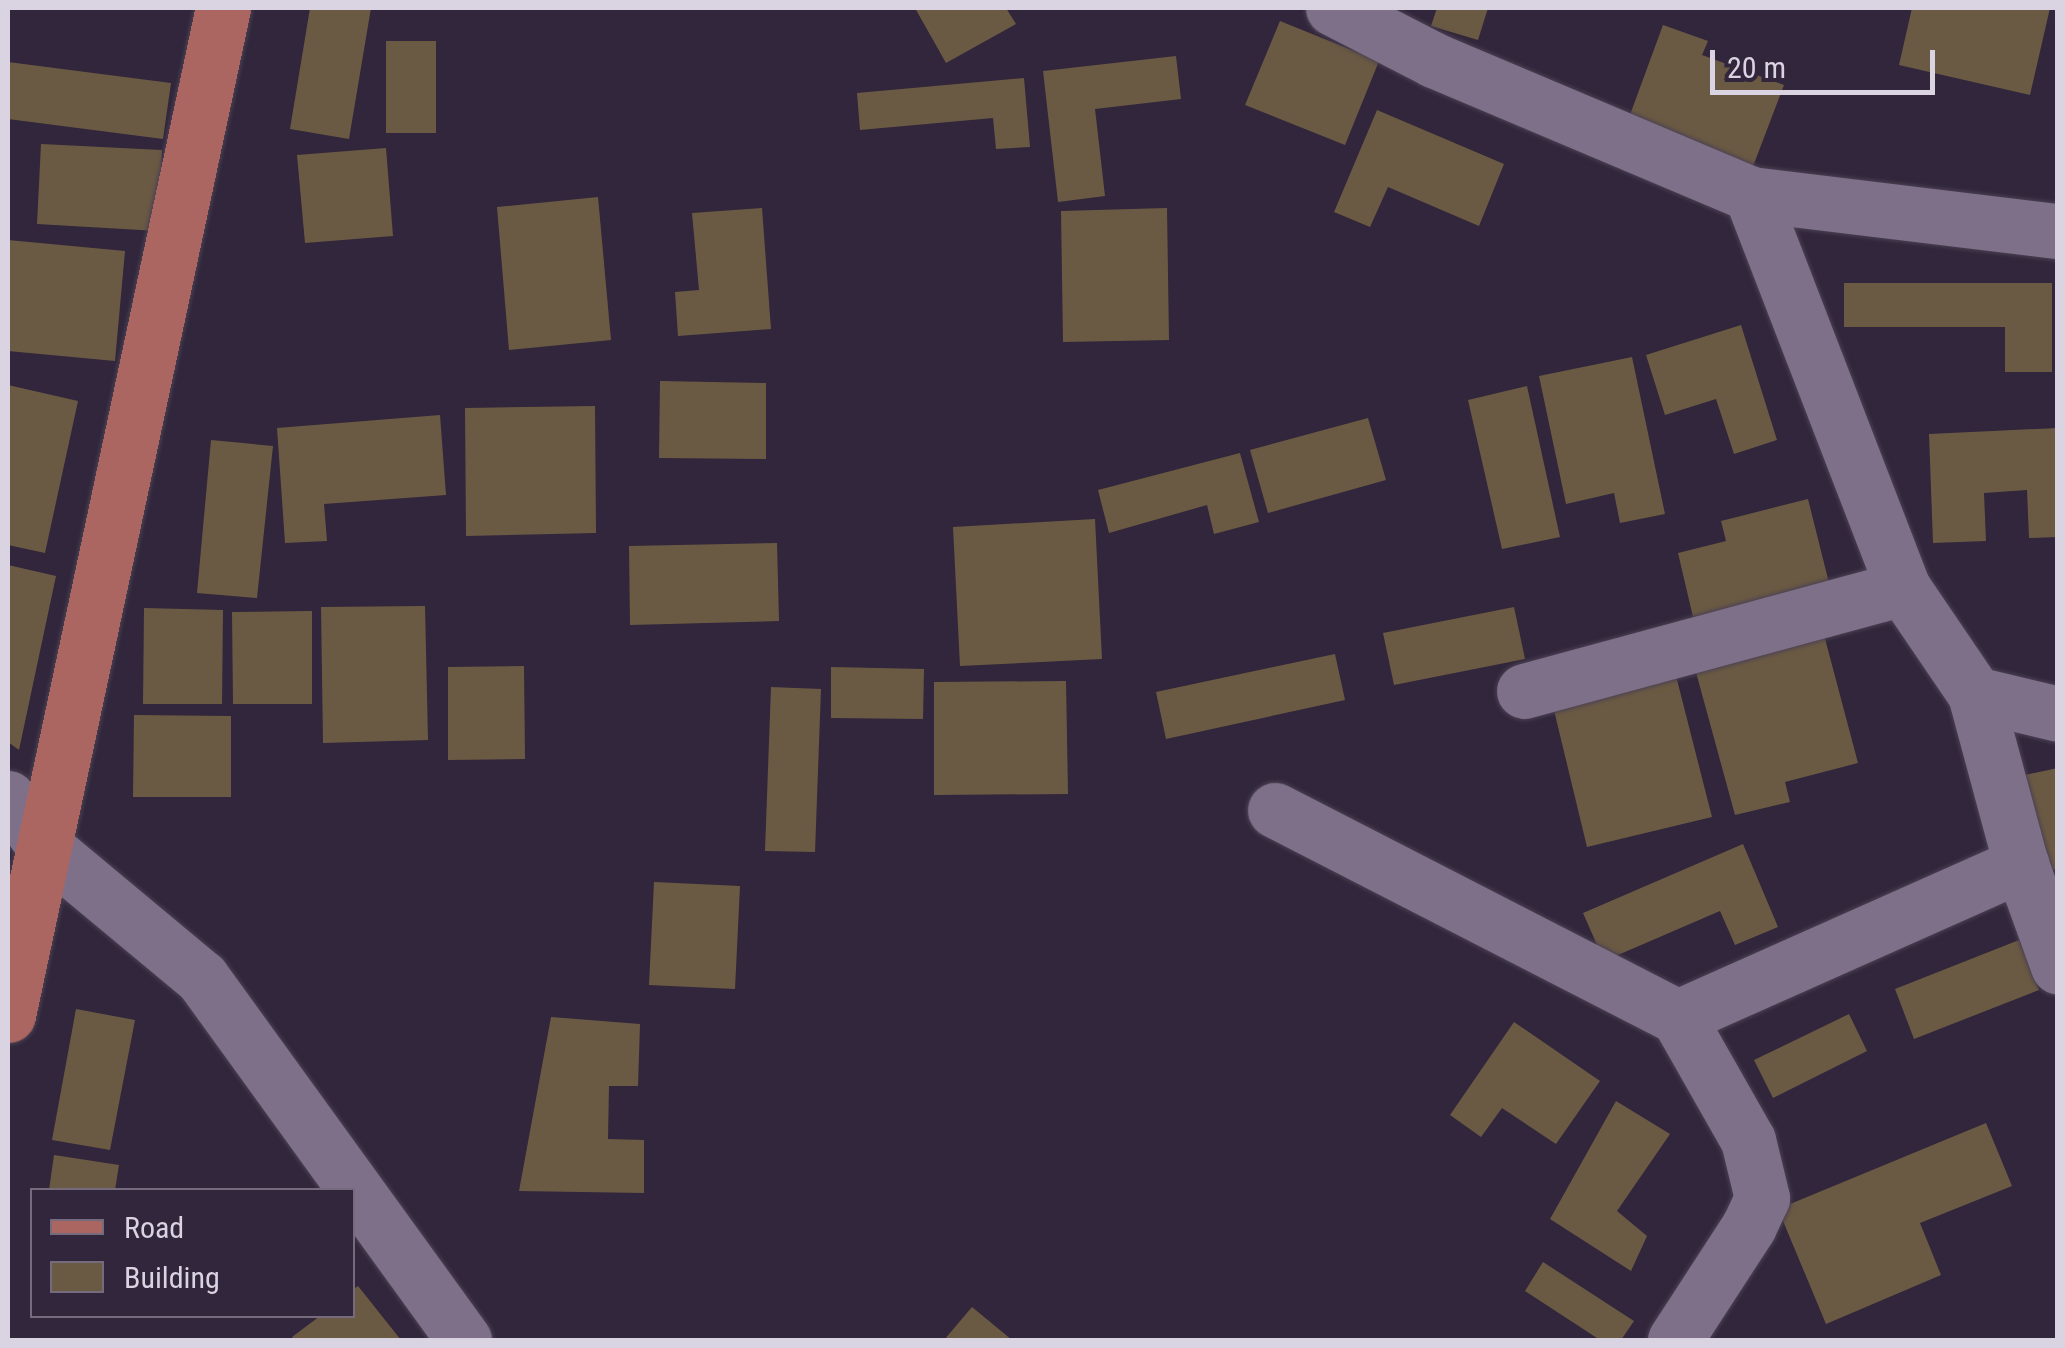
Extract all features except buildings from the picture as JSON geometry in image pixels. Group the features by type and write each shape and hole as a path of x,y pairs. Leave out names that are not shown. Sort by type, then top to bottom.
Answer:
{"main road":[{"path":"8,1015 223,8"}],"street":[{"path":"1332,8 1434,60 1751,194 2058,231"},
{"path":"1751,194 1903,588 1975,694 2022,864 2058,966"},
{"path":"1524,691 1903,588"},
{"path":"1975,694 2058,714"},
{"path":"8,798 46,848 202,978 354,1188"},
{"path":"1275,810 1678,1018 1748,1140 1762,1198 1749,1226 1675,1340"},
{"path":"1678,1018 2022,864"},
{"path":"355,1189 464,1340"}]}
